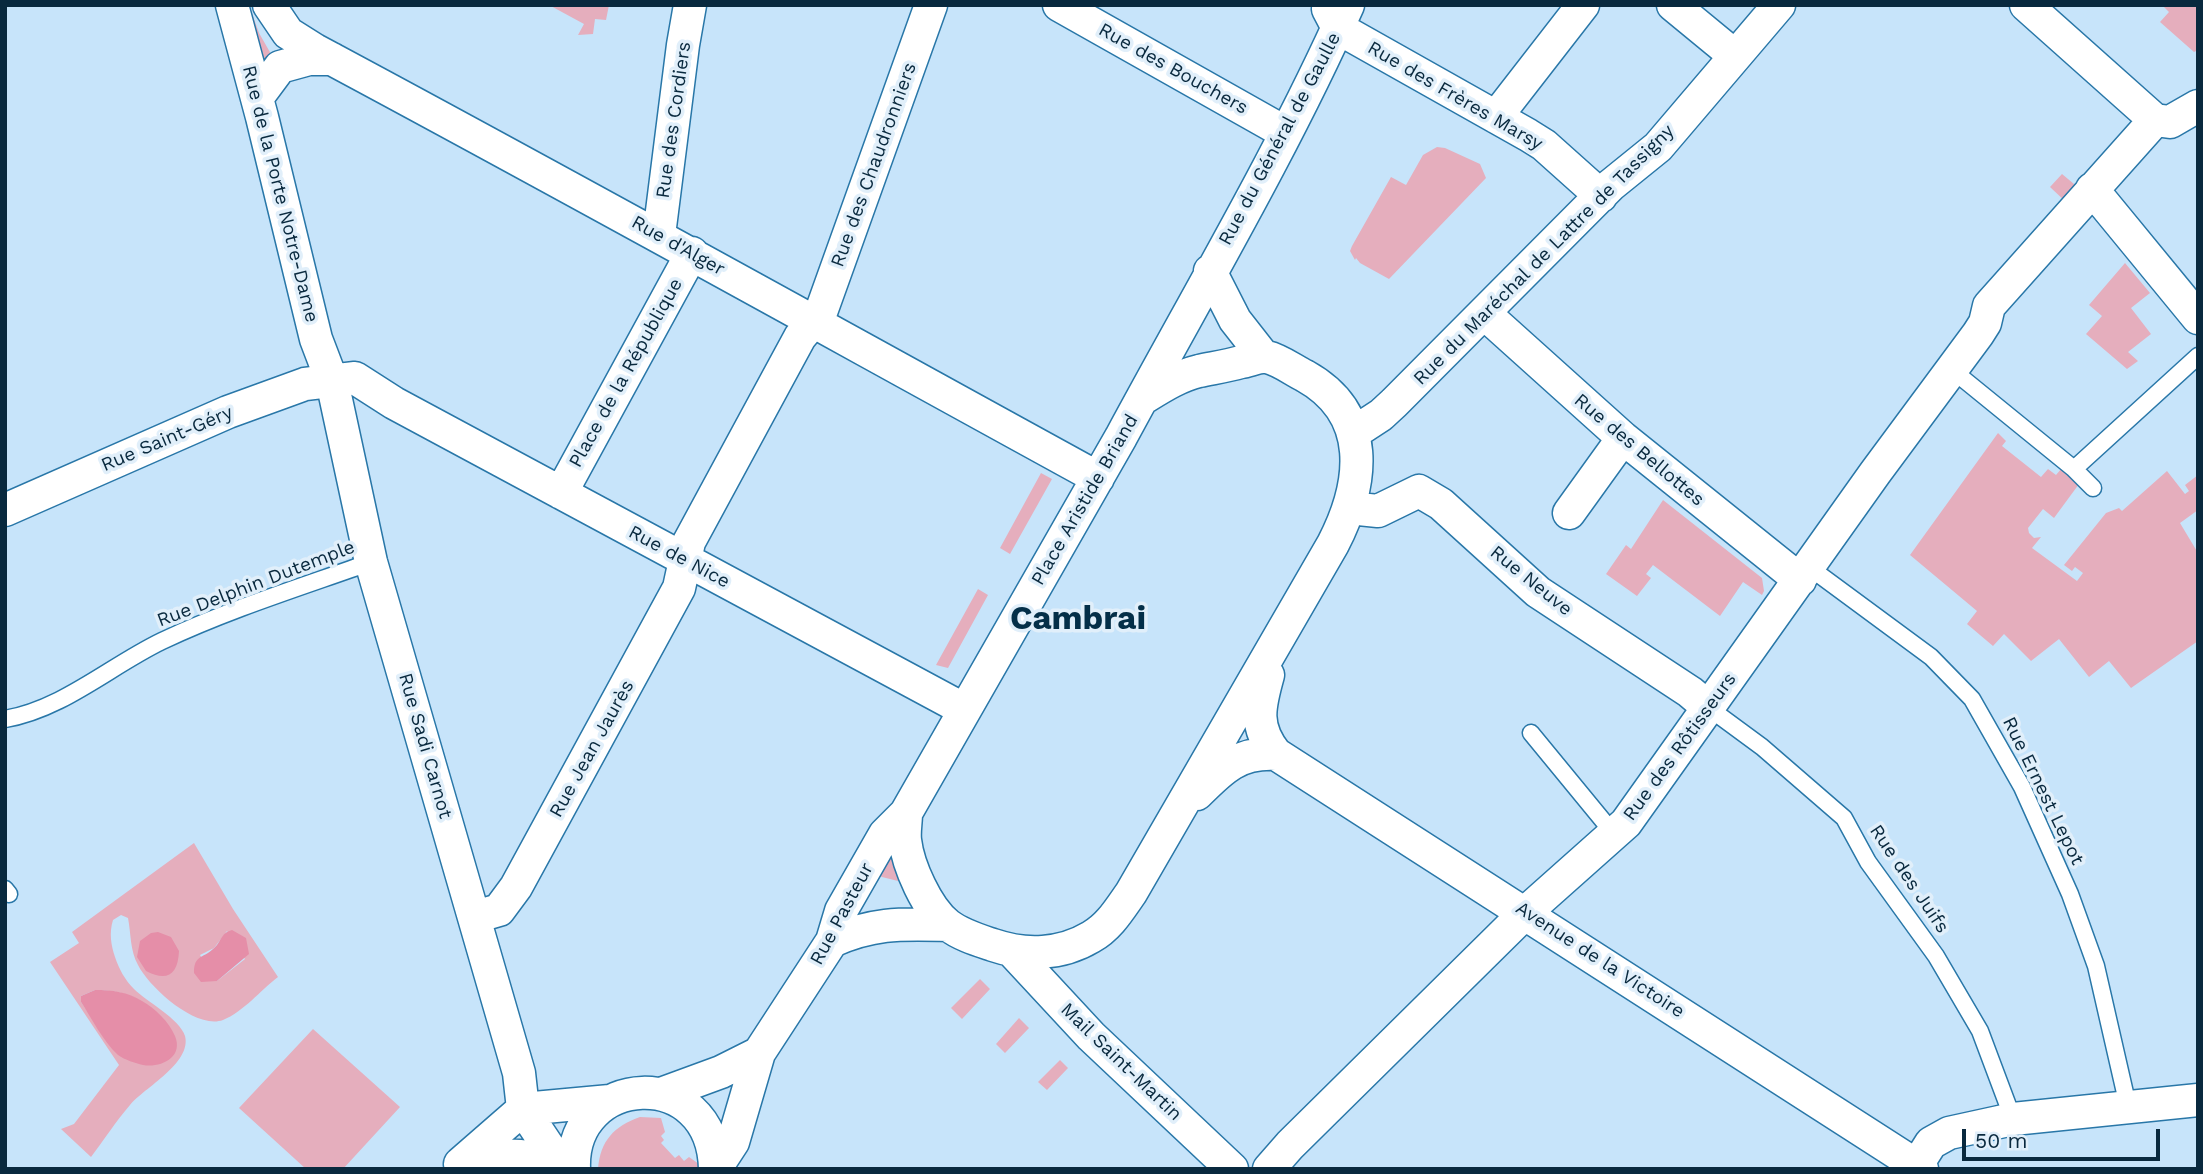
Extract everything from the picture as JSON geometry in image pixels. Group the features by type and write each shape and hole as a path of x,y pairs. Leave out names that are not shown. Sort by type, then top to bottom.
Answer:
{"street":[{"name":"Rue de la Porte Notre-Dame","path":"232,5 316,339 332,381"},
{"name":"Rue d'Alger","path":"269,5 288,33 332,60 692,253 813,323 1098,478"},
{"name":"Rue des Cordiers","path":"659,235 690,5"},
{"name":"Rue des Chaudronniers","path":"813,323 821,312 931,5"},
{"name":"Rue des Bouchers","path":"1059,5 1286,133"},
{"path":"1496,117 1583,5"},
{"path":"1673,5 1735,56"},
{"name":"Rue du Maréchal de Lattre de Tassigny","path":"1355,432 1381,415 1619,177 1658,147 1779,5"},
{"path":"2026,5 2155,120 2171,122 2198,106"},
{"name":"Rue du Général de Gaulle","path":"1210,271 1286,133 1337,13"},
{"name":"Rue des Frères Marsy","path":"1337,13 1496,117 1544,145 1601,196"},
{"path":"257,98 280,67 309,59 332,60"},
{"name":"Rue des Rôtisseurs","path":"1267,1169 1526,912 1626,823 1978,334 1985,323 1989,306 2155,120"},
{"path":"2092,189 2198,318"},
{"name":"Place de la République","path":"561,493 692,253"},
{"path":"906,813 905,841 918,883 933,908 948,925 973,938 1013,952 1046,952 1075,945 1094,936 1112,920 1131,893 1333,544 1349,508 1355,472 1355,432 1336,400 1311,379 1264,356 1235,320 1210,271"},
{"name":"Place Aristide Briand","path":"906,813 1098,478 1210,271"},
{"name":"Rue des Bellottes","path":"1484,313 1623,438 1805,574"},
{"path":"686,561 689,542 800,337 813,323"},
{"name":"Place Aristide Briand","path":"1142,399 1197,371 1264,356"},
{"name":"Rue de Nice","path":"332,381 355,378 394,403 965,710"},
{"name":"Rue Sadi Carnot","path":"332,381 371,562 519,1073 523,1109"},
{"name":"Rue Saint-Géry","path":"5,510 228,412 305,384 332,381"},
{"path":"346,437 355,423 370,410 394,403"},
{"path":"1569,513 1623,438"},
{"name":"Rue Neuve","path":"1349,508 1378,511 1419,491 1441,504 1538,592 1690,692 1709,708"},
{"name":"Rue Jean Jaurès","path":"475,917 499,910 516,887 679,587 686,561"},
{"path":"1276,754 1265,741 1259,717 1263,693 1281,634"},
{"path":"1177,813 1237,759 1260,753 1276,754"},
{"name":"Avenue de la Victoire","path":"1276,754 1526,912 1917,1168"},
{"name":"Rue Pasteur","path":"759,1053 832,941 841,911 885,834 906,813"},
{"path":"832,941 858,930 888,924 948,925"},
{"name":"Mail Saint-Martin","path":"1013,952 1091,1035 1235,1169"},
{"path":"457,1166 523,1109 610,1101 635,1093 661,1094 721,1072 759,1053"},
{"path":"715,1168 733,1142 759,1053"},
{"path":"661,1094 687,1106 706,1127 712,1140 715,1168"},
{"path":"1917,1168 1931,1143 1940,1136 2013,1119 2198,1100"},
{"path":"567,1168 582,1131 594,1114 610,1101"},
{"path":"523,1109 567,1168"},
{"path":"457,1166 512,1154 535,1157 567,1168"},
{"path":"1235,1169 1251,1164 1267,1169"}],"lane":[{"path":"2074,470 2198,356"},
{"path":"1951,369 2093,488"},
{"name":"Rue Delphin Dutemple","path":"5,719 48,706 161,642 258,601 371,562"},
{"name":"Rue Ernest Lepot","path":"1805,574 1931,657 1972,699 2022,787 2070,894 2096,966 2128,1106"},
{"name":"Rue des Juifs","path":"1709,708 1771,755 1844,818 1868,862 1936,956 1980,1031 2013,1119"},
{"path":"1531,733 1614,834"}],"shaded area":[{"path":"249,5 259,33 271,54 264,61"},
{"path":"549,5 609,5 606,20 595,19 593,34 578,35 584,24"},
{"path":"2162,5 2198,5 2198,50 2194,52 2160,22 2169,12"},
{"path":"1437,147 1480,164 1486,178 1389,279 1356,258 1355,260 1350,251 1391,177 1406,185 1423,155"},
{"path":"2062,174 2080,189 2067,203 2050,187"},
{"path":"2125,263 2150,293 2131,308 2151,334 2128,352 2138,361 2127,369 2086,334 2102,316 2089,305"},
{"path":"1998,433 2006,441 2002,446 2041,477 2048,469 2056,475 2061,469 2079,484 2054,518 2043,509 2028,528 2034,538 2041,537 2032,548 2077,581 2083,573 2075,567 2072,571 2064,565 2106,513 2119,508 2122,511 2167,471 2185,494 2189,491 2185,485 2198,475 2198,510 2180,523 2198,553 2198,641 2131,688 2109,661 2089,677 2059,639 2031,661 2004,634 1993,646 1967,624 1977,611 1910,555"},
{"path":"1041,473 1052,479 1010,554 1000,548"},
{"path":"1663,500 1762,578 1762,595 1743,582 1720,616 1653,565 1646,574 1651,578 1637,596 1606,574 1626,545 1631,549"},
{"path":"978,589 988,595 948,668 936,665"},
{"path":"893,841 898,881 874,875"},
{"path":"194,843 278,977 245,1006 223,1020 200,1019 174,1004 152,984 135,960 128,918 121,915 113,920 112,943 123,974 134,989 177,1023 185,1036 185,1046 174,1065 130,1105 91,1157 61,1129 74,1124 119,1065 50,962 79,943 72,932","holes":["227,931 245,959 217,981 200,955 214,948","95,990 121,993 142,1001 158,1015 174,1036 114,1050 81,1002 81,996"]},
{"path":"232,930 246,938 249,954 217,981 201,982 194,973 197,960 216,946 225,933"},
{"path":"158,932 171,937 179,951 174,971 165,976 146,971 137,957 140,941 151,933"},
{"path":"980,979 990,989 962,1019 951,1008"},
{"path":"95,990 125,994 152,1007 175,1036 177,1044 173,1056 163,1063 150,1066 118,1055 81,1002 81,996"},
{"path":"1019,1018 1029,1028 1005,1053 996,1044"},
{"path":"313,1029 400,1107 343,1169 306,1169 239,1108"},
{"path":"1060,1060 1068,1068 1047,1090 1038,1082"},
{"path":"640,1117 661,1118 665,1132 661,1136 664,1140 661,1143 675,1158 679,1155 684,1161 689,1157 699,1164 699,1169 598,1169 602,1150 610,1136 623,1125"}],"district":[{"name":"Cambrai","path":"1078,619"}]}
